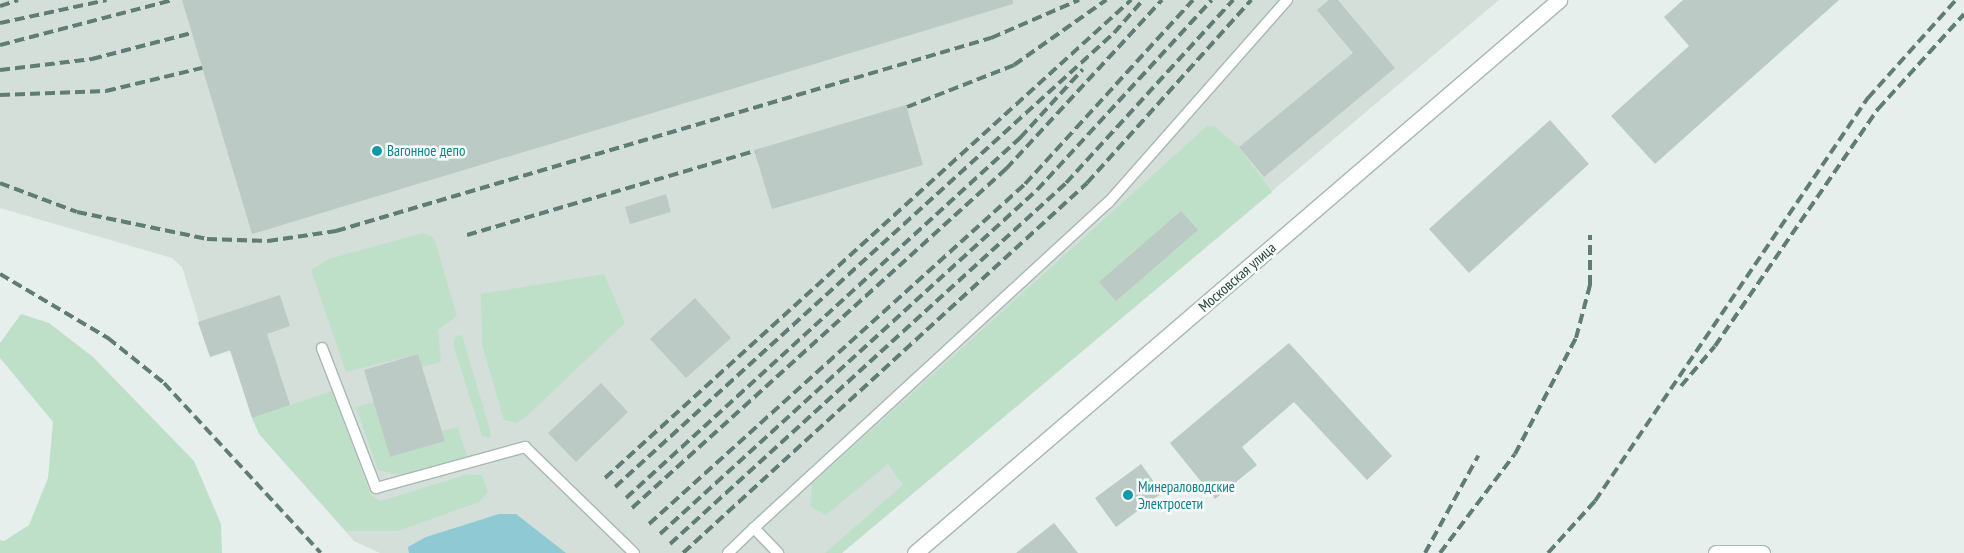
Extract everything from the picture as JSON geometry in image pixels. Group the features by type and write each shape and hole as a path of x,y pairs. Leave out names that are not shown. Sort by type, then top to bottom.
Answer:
{"street":[{"name":"Московская улица","path":"915,553 1559,0"},
{"path":"1716,553 1762,553"}],"lane":[{"path":"728,553 1108,203 1287,0"},
{"path":"322,348 376,488 525,447 634,553"},
{"path":"754,528 778,553"}],"shaded area":[{"path":"0,0 1499,0 842,553 380,553 354,541 259,434 230,351 210,357 182,267 172,258 0,208"}],"green space":[{"path":"1207,126 1214,126 1239,147 1272,192 842,553 825,553 903,485 888,464 826,515 810,506 812,484"},
{"path":"422,233 433,237 436,244 457,316 438,330 441,362 422,367 418,354 346,372 311,270 329,259"},
{"path":"604,274 625,323 526,417 516,423 504,420 482,344 481,294"},
{"path":"21,314 49,323 93,357 194,461 221,524 222,553 0,553 0,540 4,541 29,525 48,478 53,422 0,358 0,343"},
{"path":"462,335 491,434 490,438 482,436 453,344 456,336"},
{"path":"332,391 371,495 381,501 468,474 482,475 488,492 479,502 398,531 346,531 259,434 252,418"},
{"path":"374,402 390,457 444,441 442,431 458,427 467,457 401,475 378,470 356,407"}],"water":[{"path":"499,514 516,514 566,553 409,553 408,547 426,537"}],"building":[{"name":"Вагонное депо","path":"182,0 1013,0 1013,4 252,234"},
{"path":"1329,0 1338,0 1395,68 1264,177 1239,147 1353,53 1317,10"},
{"path":"1683,0 1839,0 1655,164 1611,116 1689,46 1664,17"},
{"path":"906,105 923,165 772,209 754,150"},
{"path":"1550,120 1589,164 1469,273 1429,229"},
{"path":"666,194 671,212 630,224 625,207"},
{"path":"1181,211 1198,230 1116,301 1099,282"},
{"path":"280,295 290,326 267,334 290,405 252,418 230,350 210,357 198,322"},
{"path":"695,298 731,338 686,378 650,339"},
{"path":"1289,343 1392,456 1367,480 1294,402 1242,447 1257,465 1215,499 1170,443"},
{"path":"418,354 445,441 390,457 364,370"},
{"path":"601,383 628,412 576,462 548,433"},
{"name":"Минераловодские Электросети","path":"1141,464 1162,493 1116,527 1095,498"},
{"path":"1054,523 1078,553 1016,553"}],"railway":[{"path":"0,6 18,0"},
{"path":"0,23 107,0"},
{"path":"0,45 173,0"},
{"path":"0,183 77,212 207,239 268,241 336,231 991,38 1079,0"},
{"path":"907,107 1014,65 1106,0"},
{"path":"605,478 1131,0"},
{"path":"615,487 1114,33 1143,0"},
{"path":"632,508 1006,169 1162,0"},
{"path":"649,524 1025,184 1193,0"},
{"path":"660,534 1037,190 1212,0"},
{"path":"670,544 1066,183 1233,0"},
{"path":"683,553 1087,183 1251,0"},
{"path":"1548,553 1595,501 1868,98 1956,0"},
{"path":"1681,386 1715,346 1878,109 1964,14"},
{"path":"0,70 92,59 192,33"},
{"path":"0,95 106,91 202,68"},
{"path":"626,498 1020,138 1083,69"},
{"path":"467,235 755,151"},
{"path":"1440,553 1515,454 1576,338 1590,285 1590,235"},
{"path":"0,274 108,338 164,383 321,553"},
{"path":"1425,553 1478,456"}],"place":[{"name":"Вагонное депо","path":"377,151"},
{"name":"Минераловодские Электросети","path":"1128,495"}]}
